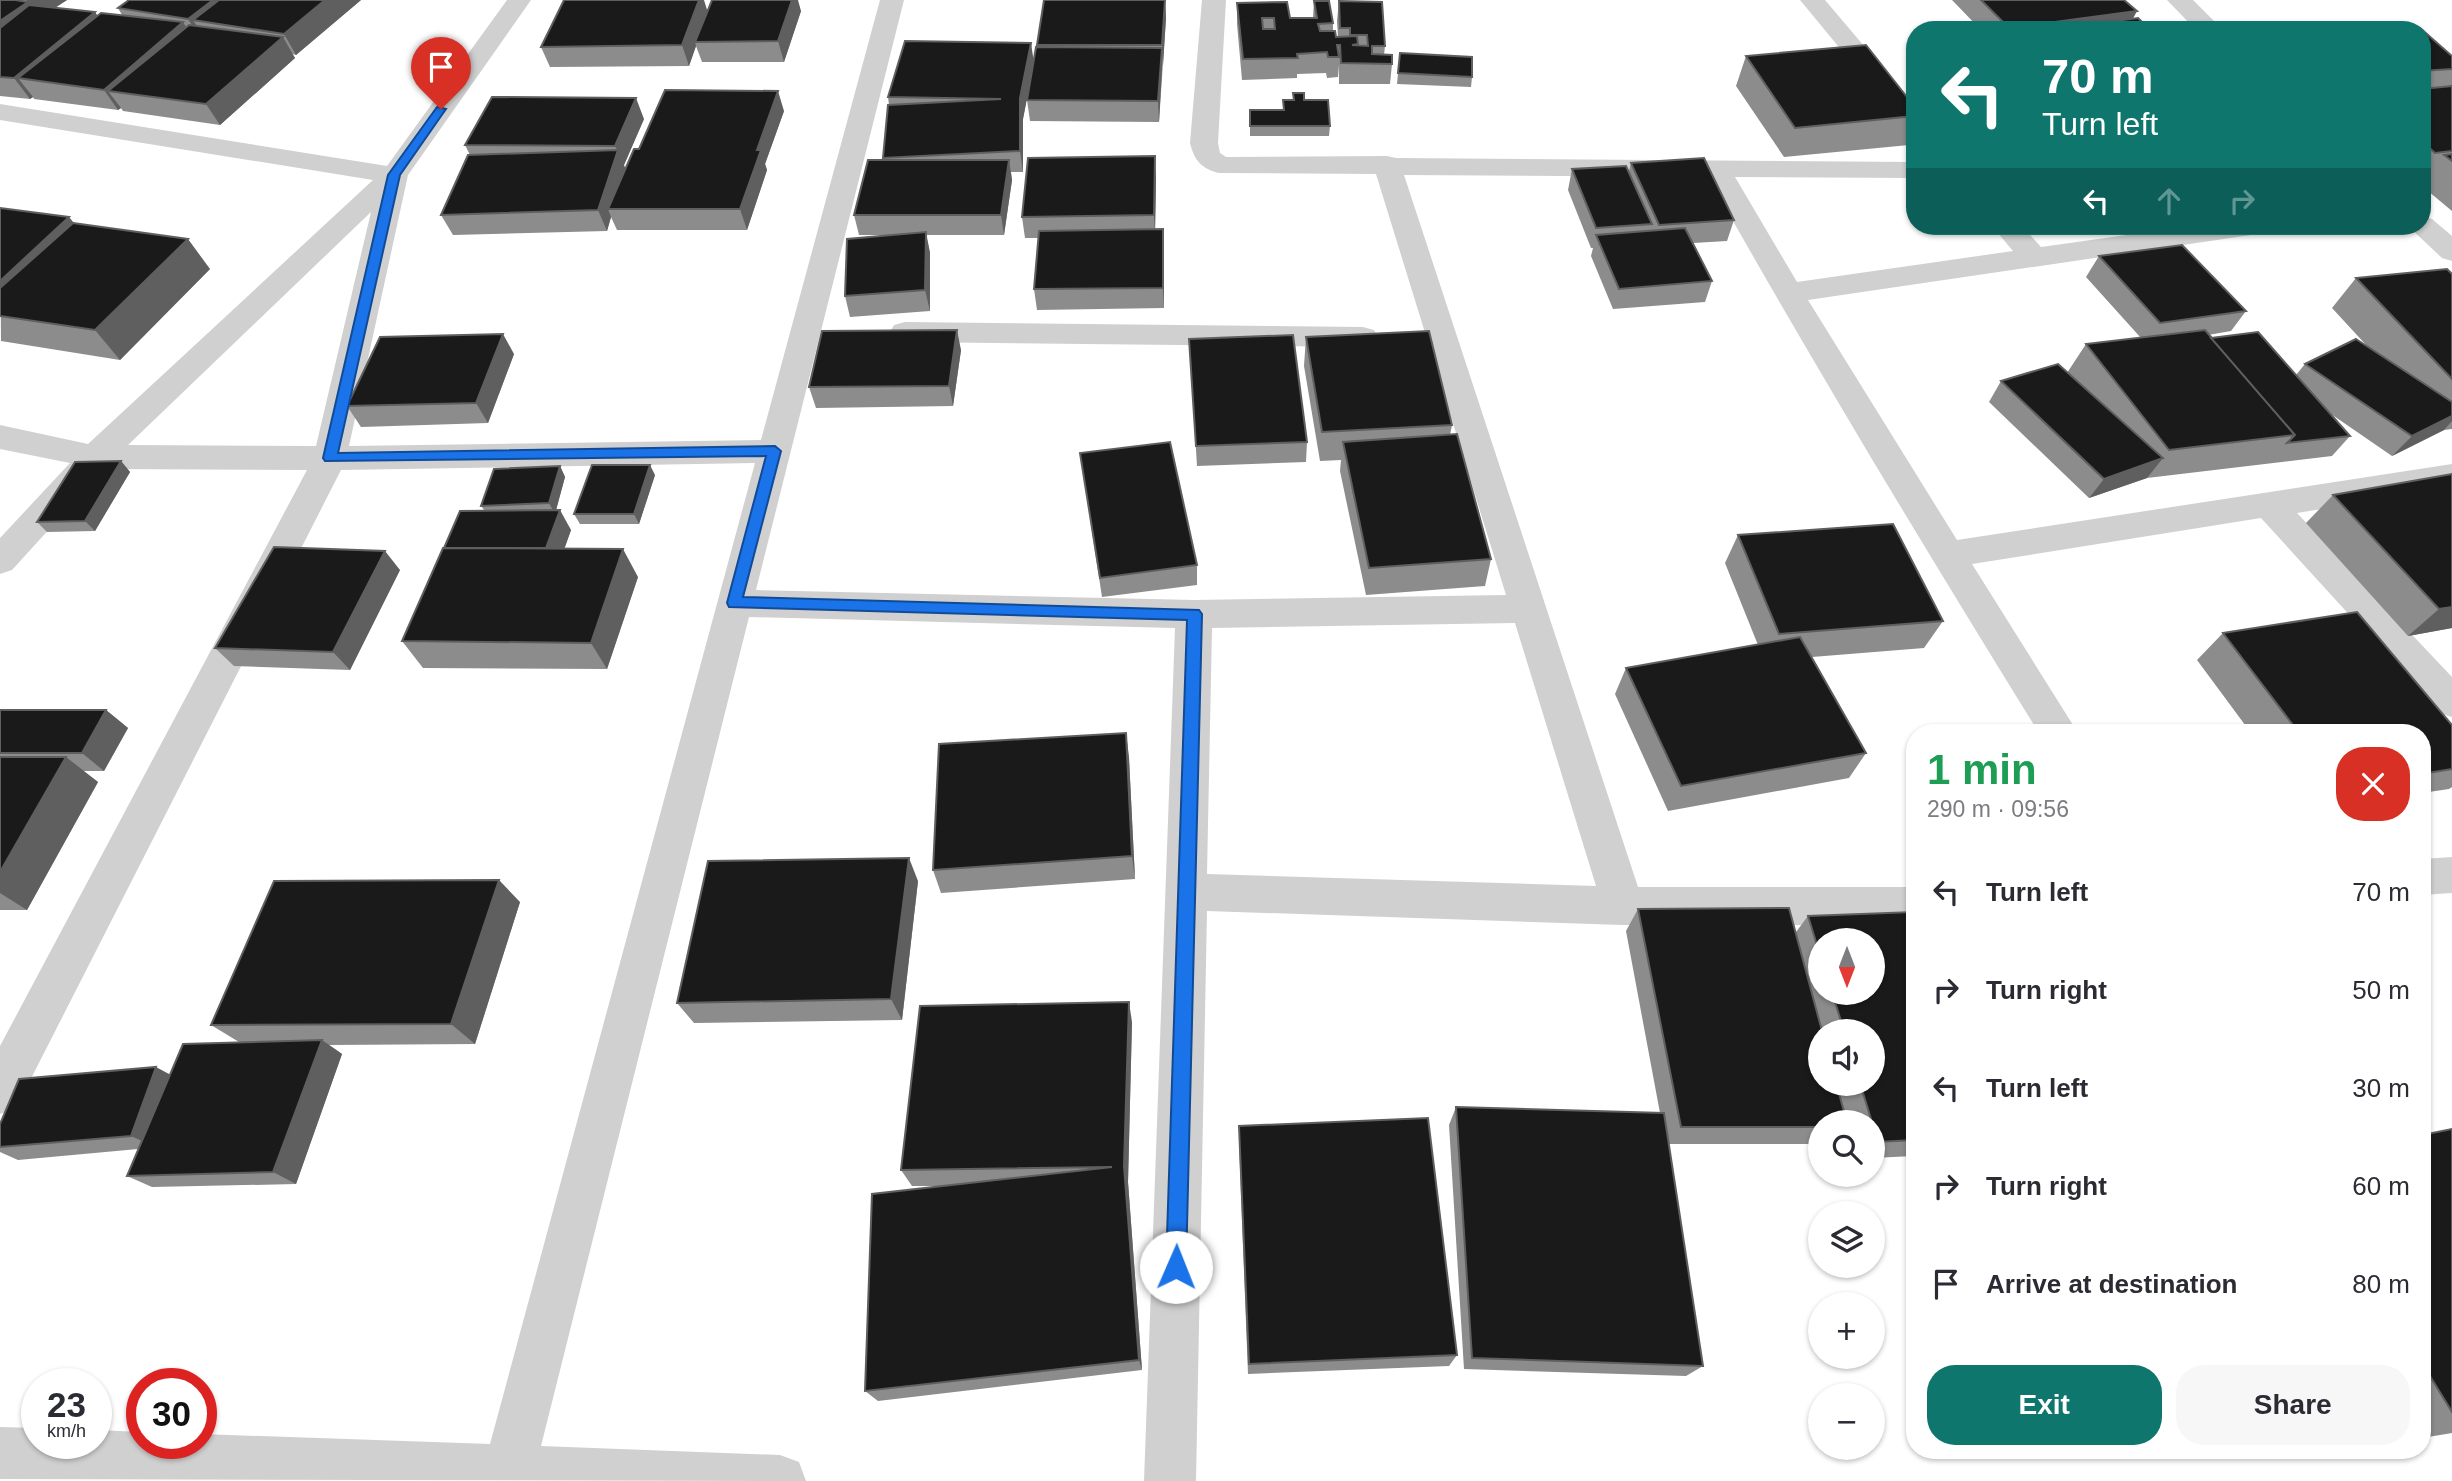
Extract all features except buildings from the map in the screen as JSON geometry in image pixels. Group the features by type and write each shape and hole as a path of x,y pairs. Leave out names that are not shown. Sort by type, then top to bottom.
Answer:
{"street":[{"path":"0,561 95,457 394,175 519,0"},
{"path":"507,1476 775,451 820,331 892,0"},
{"path":"1214,0 1204,143 1207,156 1219,165 1387,164 1906,170"},
{"path":"1804,0 1812,0 1906,112"},
{"path":"2179,0 2201,21"},
{"path":"0,112 394,175"},
{"path":"1387,164 1415,338 1529,609 1623,906"},
{"path":"1717,169 1787,293 1946,555 2053,724"},
{"path":"0,1092 330,458 394,175"},
{"path":"2431,233 2452,252"},
{"path":"2014,235 2034,257"},
{"path":"1787,293 2187,235"},
{"path":"875,332 1415,338"},
{"path":"0,437 95,457 330,458 775,451"},
{"path":"1946,555 2452,476"},
{"path":"2270,506 2452,702"},
{"path":"735,603 1194,614 1529,609"},
{"path":"1170,1481 1194,614"},
{"path":"2431,876 2452,875"},
{"path":"1186,892 1623,906 1906,906"},
{"path":"0,1453 507,1476 780,1481"}],"route":[{"path":"441,109 394,175 330,458 775,451 735,603 1194,614 1176,1267"}]}
